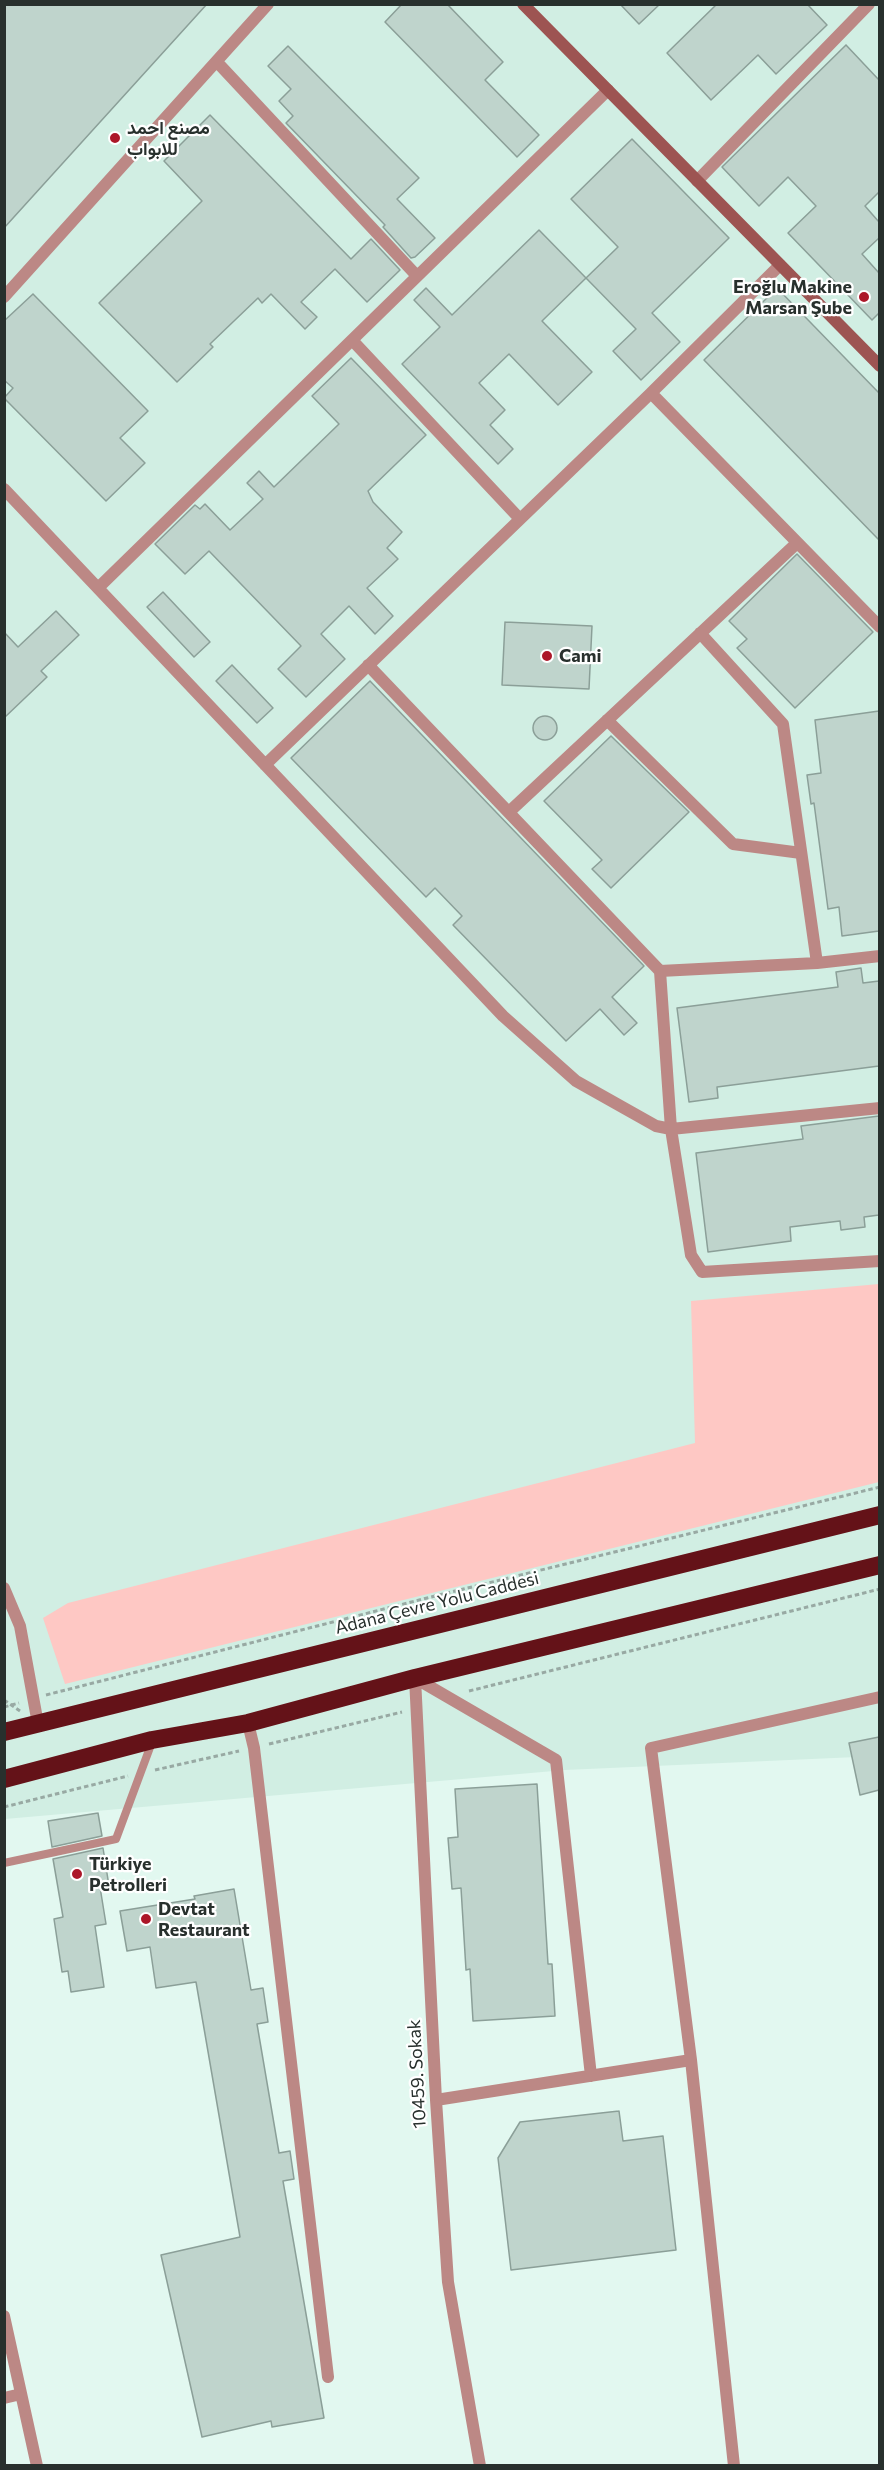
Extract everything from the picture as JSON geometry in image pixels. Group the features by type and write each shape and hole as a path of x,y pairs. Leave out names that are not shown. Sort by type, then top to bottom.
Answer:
{"highway":[{"name":"Adana Çevre Yolu Caddesi","path":"4,1732 879,1515"},
{"path":"4,1779 152,1740 248,1723 415,1678 879,1565"}],"street":[{"path":"4,297 268,4"},
{"path":"523,4 879,366"},
{"path":"697,181 869,4"},
{"path":"217,62 417,276"},
{"path":"98,588 608,90"},
{"path":"265,765 651,393 780,265"},
{"path":"352,340 520,519"},
{"path":"651,393 879,627"},
{"path":"4,489 503,1016 576,1082 656,1126 671,1129 879,1107"},
{"path":"508,812 796,543"},
{"path":"700,633 783,724 817,963"},
{"path":"368,666 660,971 671,1129 692,1255 702,1272 879,1261"},
{"path":"607,720 733,844 801,853"},
{"path":"660,971 817,963 879,956"},
{"path":"4,1588 20,1626 38,1724"},
{"path":"415,1678 556,1760 591,2076"},
{"name":"10459. Sokak","path":"415,1678 436,2100 448,2282 480,2466"},
{"path":"734,2466 691,2060 651,1748 879,1696"},
{"path":"248,1723 254,1745 328,2377"},
{"path":"436,2100 691,2060"},
{"path":"4,2316 37,2466"},
{"path":"4,2398 21,2394"}],"lane":[{"path":"4,1863 116,1839 152,1740"}],"path":[{"path":"4,1707 117,1676 879,1487"}],"shaded area":[{"path":"5,5 879,5 879,1756 565,1770 5,1819"},
{"path":"879,1284 879,1482 65,1684 43,1618 68,1603 695,1443 691,1301"}],"building":[{"path":"4,4 207,4 4,228"},
{"path":"402,4 447,4 503,62 485,80 539,135 517,157 385,22"},
{"path":"620,4 660,4 639,24"},
{"path":"717,4 807,4 827,25 776,74 758,55 711,100 667,53"},
{"path":"846,45 879,80 879,192 865,206 879,222 879,238 862,254 879,273 879,313 872,320 788,233 816,206 788,177 759,206 722,167"},
{"path":"288,46 419,178 397,199 435,238 415,257 411,258 383,227 385,225 286,123 293,116 279,101 291,89 268,66"},
{"path":"210,115 351,259 371,239 400,270 367,302 335,269 301,302 317,317 305,329 271,294 262,303 258,298 210,344 213,347 177,382 99,303 202,201 164,161"},
{"path":"632,139 729,238 652,313 680,342 641,380 613,351 636,329 586,278 618,247 571,199"},
{"path":"539,230 586,278 542,321 592,372 558,405 509,354 479,383 505,410 490,425 513,449 498,464 402,364 440,327 414,300 426,288 452,315"},
{"path":"777,288 879,393 879,540 704,360"},
{"path":"33,294 148,411 120,438 145,463 106,501 4,398 13,388 4,380 4,321"},
{"path":"351,358 426,435 368,491 373,502 402,532 387,548 398,559 367,588 393,616 375,634 349,606 321,634 345,659 306,697 278,669 301,646 209,551 185,574 155,544 195,505 200,509 205,504 230,530 263,499 247,483 259,471 274,487 339,424 312,396"},
{"path":"797,554 873,632 795,708 737,648 747,639 729,621"},
{"path":"163,592 210,642 194,657 147,607"},
{"path":"56,611 79,635 41,671 47,677 4,718 4,632 18,647"},
{"name":"Cami","path":"505,622 592,626 589,689 502,685"},
{"path":"232,665 273,708 257,723 216,681"},
{"path":"370,681 644,966 612,997 637,1023 624,1035 600,1009 566,1041 453,925 462,916 435,888 426,897 291,758"},
{"path":"879,711 879,931 842,936 839,907 828,909 814,803 811,804 807,775 821,773 815,720"},
{"path":"545,716 554,719 557,728 554,737 545,740 536,737 533,728 536,719"},
{"path":"611,736 689,812 611,888 592,869 602,860 544,801"},
{"path":"861,968 863,983 879,981 879,1066 717,1087 718,1098 689,1102 677,1008 838,987 836,972"},
{"path":"879,1116 879,1215 864,1217 865,1227 841,1230 840,1221 790,1227 791,1241 708,1252 696,1153 803,1139 801,1126"},
{"path":"879,1737 879,1790 860,1795 849,1743"},
{"path":"537,1784 548,1964 552,1964 555,2016 473,2021 470,1969 466,1970 461,1888 452,1889 448,1838 458,1837 455,1789"},
{"path":"98,1813 102,1836 52,1847 48,1821"},
{"path":"103,1848 109,1886 100,1887 106,1924 95,1926 104,1987 71,1992 68,1971 62,1972 54,1919 63,1917 53,1859"},
{"path":"234,1889 251,1990 263,1988 268,2022 257,2024 279,2153 290,2151 294,2179 283,2181 324,2418 272,2427 271,2421 202,2437 161,2255 240,2237 196,1982 156,1988 150,1947 127,1951 120,1911 195,1899 194,1896"},
{"path":"619,2111 623,2141 663,2136 676,2250 511,2270 498,2158 520,2122"}],"place":[{"name":"مصنع احمد للابواب","path":"115,138"},
{"name":"Eroğlu Makine Marsan Şube","path":"864,297"},
{"name":"Cami","path":"547,656"},
{"name":"Türkiye Petrolleri","path":"77,1874"},
{"name":"Devtat Restaurant","path":"146,1919"}]}
